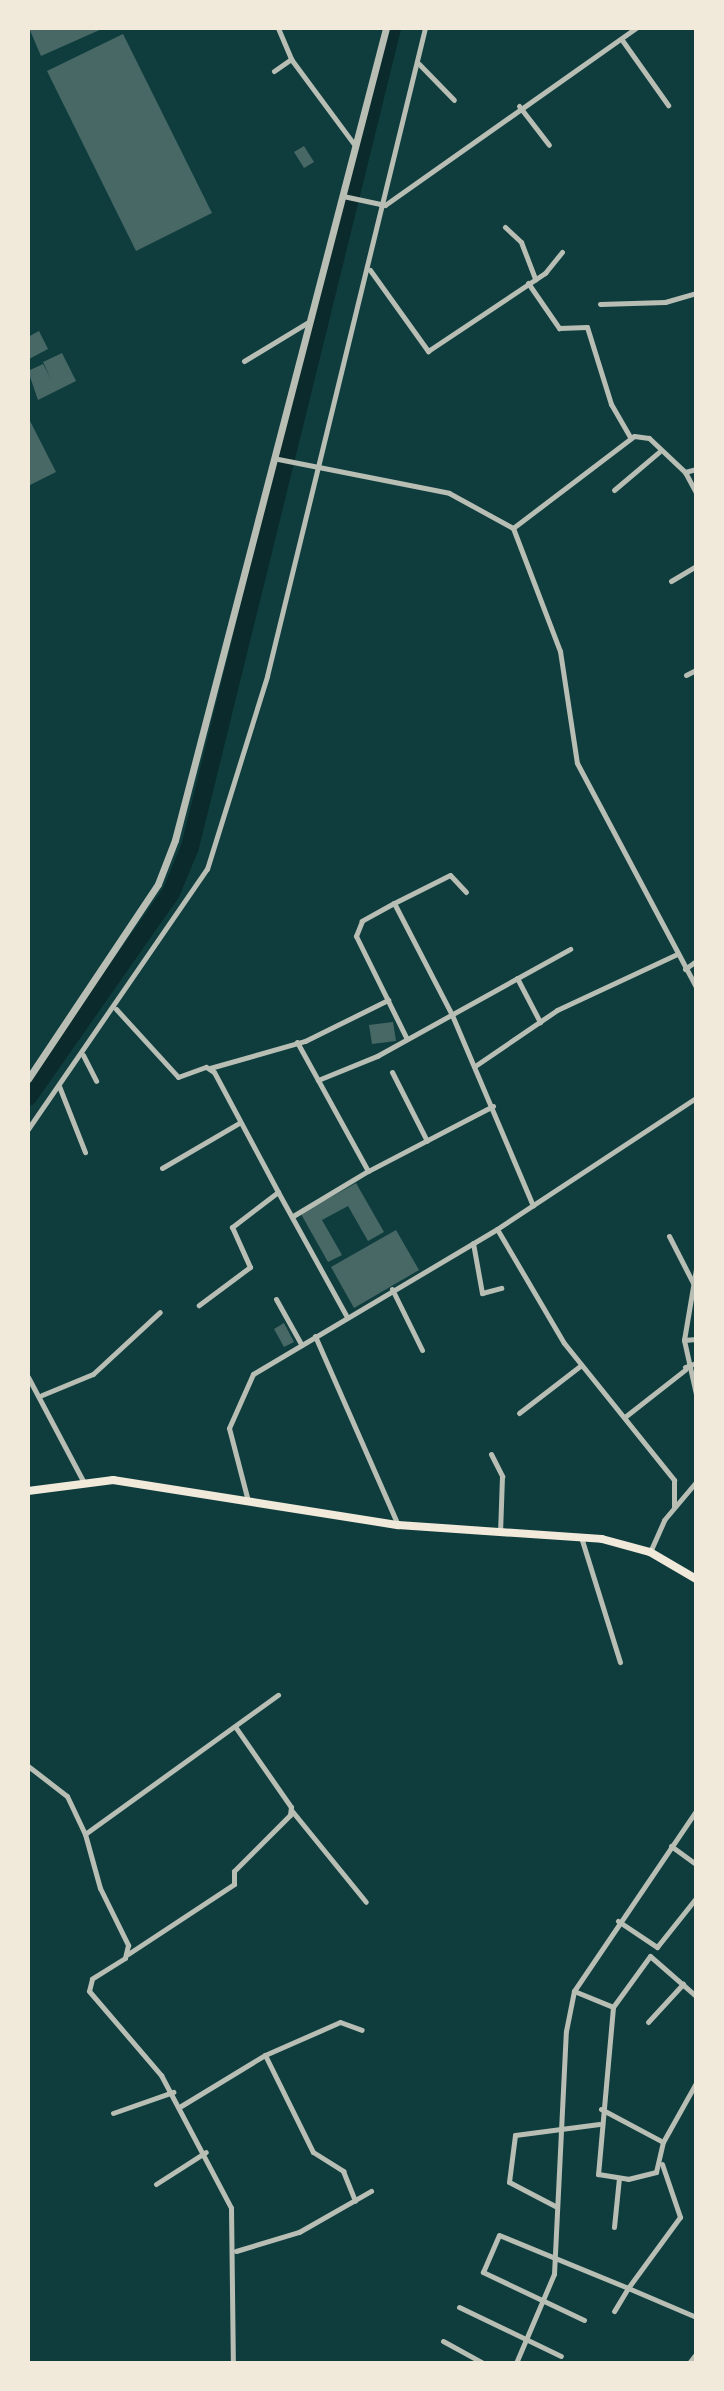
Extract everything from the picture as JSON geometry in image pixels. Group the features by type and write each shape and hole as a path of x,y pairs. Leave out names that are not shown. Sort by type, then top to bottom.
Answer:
{"main road":[{"path":"28,1491 83,1481 148,1483 398,1525 581,1538 650,1552 696,1579"}],"street":[{"path":"278,28 291,59 358,149"},
{"path":"28,1079 158,884 279,459 386,28"},
{"path":"28,1129 116,1009 207,869 267,676 386,205 425,28"},
{"path":"624,28 625,37 668,105"},
{"path":"346,196 386,205 519,106 636,28"},
{"path":"274,71 291,59"},
{"path":"419,64 454,100"},
{"path":"519,106 548,145"},
{"path":"505,228 525,248 535,279"},
{"path":"370,270 429,351 535,279 562,252"},
{"path":"528,283 559,328 587,327 611,404 631,438"},
{"path":"600,304 665,303 696,293"},
{"path":"244,361 313,319"},
{"path":"518,524 631,438 644,435 659,452 678,459 696,492"},
{"path":"614,490 659,452"},
{"path":"279,459 309,461 449,493 518,524 560,652 577,763 696,987"},
{"path":"685,472 696,469"},
{"path":"671,581 696,566"},
{"path":"686,676 696,670"},
{"path":"407,1039 356,931 394,904 450,875 466,892"},
{"path":"394,904 452,1015 493,1106 533,1206"},
{"path":"318,1080 407,1039 570,949"},
{"path":"475,1066 540,1022 677,954"},
{"path":"685,969 695,962"},
{"path":"517,978 540,1022"},
{"path":"116,1009 178,1077 297,1042 388,1000"},
{"path":"297,1042 368,1171"},
{"path":"83,1055 96,1081"},
{"path":"210,1068 346,1315"},
{"path":"392,1072 427,1141"},
{"path":"59,1086 85,1152"},
{"path":"248,1501 229,1428 232,1413 253,1374 346,1315 497,1229 696,1098"},
{"path":"293,1216 368,1171 493,1106"},
{"path":"162,1168 239,1123"},
{"path":"199,1305 250,1267 232,1227 278,1192"},
{"path":"497,1229 580,1366 626,1416 674,1480 674,1506"},
{"path":"669,1236 693,1283"},
{"path":"473,1242 482,1293 500,1288"},
{"path":"696,1269 686,1367 696,1394"},
{"path":"392,1289 422,1350"},
{"path":"276,1299 301,1344"},
{"path":"42,1395 93,1374 160,1312"},
{"path":"315,1336 398,1525"},
{"path":"626,1416 686,1367 696,1363"},
{"path":"519,1413 580,1366"},
{"path":"28,1377 42,1395 83,1481"},
{"path":"491,1454 502,1476 500,1532"},
{"path":"650,1552 674,1506 696,1482"},
{"path":"581,1538 620,1662"},
{"path":"85,1834 236,1728 278,1695"},
{"path":"236,1728 292,1811 366,1902"},
{"path":"28,1766 67,1796 85,1834 128,1954"},
{"path":"233,2363 236,2251 231,2208 206,2152 173,2092 89,1991 92,1979 234,1884 234,1871 292,1811"},
{"path":"516,2363 545,2303 555,2259 562,2126 574,1991 618,1921 696,1811"},
{"path":"671,1846 696,1864"},
{"path":"662,2164 656,2172 619,2178 595,2171 598,2124 613,2007 696,1898"},
{"path":"618,1921 657,1947"},
{"path":"650,1955 696,1996"},
{"path":"648,2022 682,1984"},
{"path":"574,1991 613,2007"},
{"path":"181,2106 265,2056 343,2021 362,2030"},
{"path":"265,2056 313,2152 343,2171 355,2201"},
{"path":"614,2311 680,2217 662,2164 663,2142 696,2083"},
{"path":"113,2113 173,2092"},
{"path":"601,2109 663,2142"},
{"path":"557,2207 509,2182 515,2135 562,2126 598,2124"},
{"path":"156,2184 206,2152"},
{"path":"614,2227 619,2178"},
{"path":"236,2251 299,2232 371,2191"},
{"path":"584,2320 545,2303 482,2268 501,2233 555,2259 696,2318"},
{"path":"459,2307 561,2356"},
{"path":"443,2341 483,2363"},
{"path":"690,2363 696,2354"}],"building":[{"path":"29,28 104,28 41,56"},
{"path":"123,34 212,213 136,251 47,71"},
{"path":"304,146 314,162 304,168 294,152"},
{"path":"39,331 48,349 29,359 28,337"},
{"path":"62,353 76,381 38,400 28,371 43,364 51,379 43,362"},
{"path":"28,417 56,472 28,486"},
{"path":"393,1022 396,1041 372,1044 369,1025"},
{"path":"356,1183 384,1232 368,1241 348,1206 322,1220 342,1255 328,1262 301,1214"},
{"path":"396,1230 419,1270 354,1308 331,1267"},
{"path":"284,1323 294,1342 284,1347 274,1329"}],"waterway":[{"path":"28,1097 171,893 190,847 392,28"}]}
